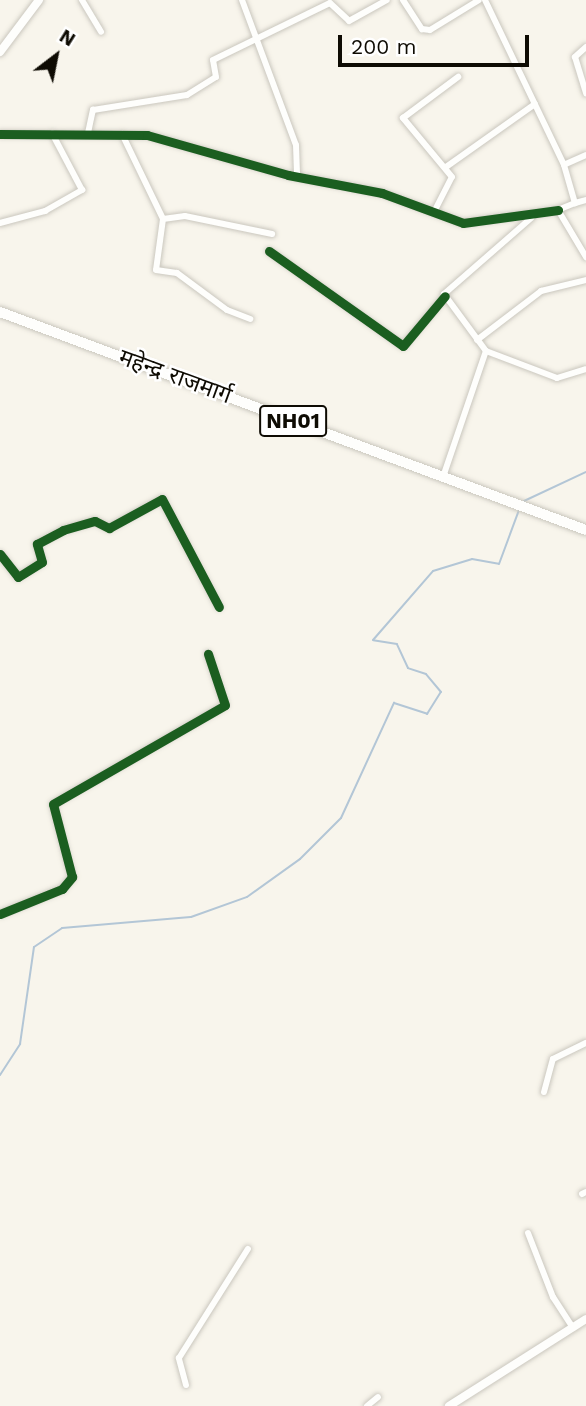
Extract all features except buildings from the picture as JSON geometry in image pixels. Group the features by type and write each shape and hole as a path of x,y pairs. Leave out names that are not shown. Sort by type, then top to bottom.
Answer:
{"highway":[{"name":"महेन्द्र राजमार्ग","path":"0,312 586,530"}],"street":[{"path":"0,52 39,0"},
{"path":"82,0 101,32"},
{"path":"242,0 254,42 296,145 297,177"},
{"path":"316,0 319,9"},
{"path":"88,133 93,110 187,95 216,77 213,60 330,3 349,21 387,0"},
{"path":"403,0 422,29 430,30 479,0"},
{"path":"485,0 564,165 575,203"},
{"path":"586,47 575,57 586,93"},
{"path":"434,212 452,180 446,167 403,118 458,77"},
{"path":"446,167 535,104"},
{"path":"0,134 147,135 297,177 382,193 463,223 531,218 586,200"},
{"path":"0,223 45,211 82,190 52,134"},
{"path":"122,134 163,219 156,270 177,272 227,310 250,319"},
{"path":"564,165 586,155"},
{"path":"558,210 586,257"},
{"path":"163,219 185,216 272,234"},
{"path":"269,251 403,346 445,296 531,218"},
{"path":"577,243 586,240"},
{"path":"477,340 541,291 586,280"},
{"path":"445,296 486,352 557,378 586,369"},
{"path":"443,477 486,352"},
{"path":"0,554 19,577 42,562 37,544 63,530 95,521 109,528 162,499 219,607"},
{"path":"0,914 62,889 72,877 53,804 225,705 208,654"},
{"path":"544,1092 553,1059 586,1043"},
{"path":"528,1233 553,1297 573,1328"},
{"path":"186,1385 179,1358 248,1249"},
{"path":"449,1406 586,1319"},
{"path":"367,1406 378,1397"}],"waterway":[{"path":"524,501 586,472"},
{"path":"0,1075 20,1044 34,947 62,928 191,917 247,897 300,859 341,818 394,703 427,714 441,692 426,674 408,668 397,644 373,640 433,571 472,559 499,564 519,510"}],"cycle path":[{"path":"0,134 147,135 288,175 382,193 463,223 558,210"},
{"path":"269,251 403,346 445,296"},
{"path":"0,554 18,577 42,562 37,544 63,530 95,521 109,528 162,499 219,607"},
{"path":"0,914 62,889 72,877 53,804 225,705 208,654"}]}
